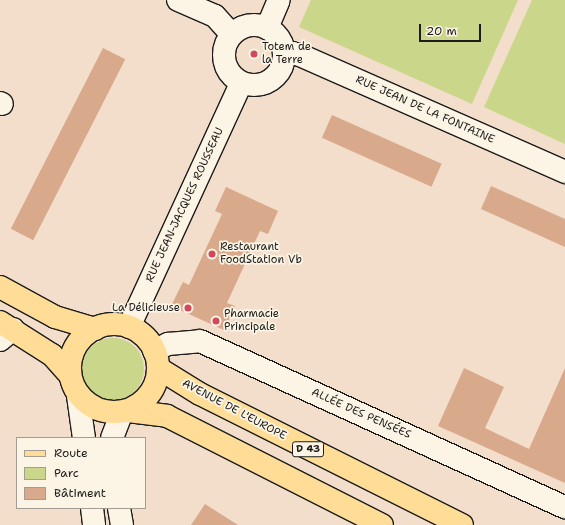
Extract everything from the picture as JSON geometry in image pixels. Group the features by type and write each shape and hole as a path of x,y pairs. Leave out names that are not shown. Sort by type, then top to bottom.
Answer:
{"main road":[{"path":"0,287 55,317 94,328 111,324 128,327 142,334 156,360 146,399 125,411"},
{"path":"70,375 72,353 94,328"},
{"path":"4,330 52,355 70,375 78,396 93,408 167,416 382,525"},
{"name":"AVENUE DE L'EUROPE","path":"156,360 200,394 462,525"}],"street":[{"path":"178,0 215,16 232,35"},
{"path":"267,28 279,0"},
{"path":"253,24 267,28 279,37 284,51 282,66 270,81 255,85 241,83 230,73 223,59 232,35 253,24"},
{"name":"RUE JEAN DE LA FONTAINE","path":"284,51 300,55 565,172"},
{"name":"RUE JEAN-JACQUES ROUSSEAU","path":"128,327 241,83"},
{"name":"ALLÉE DES PENSÉES","path":"156,360 174,343 200,341 565,507"},
{"path":"78,396 84,437"},
{"path":"112,437 125,411"},
{"path":"92,509 94,525"},
{"path":"119,509 122,525"}],"green space":[{"path":"311,0 518,0 472,104 299,27"},
{"path":"532,0 565,0 565,144 484,107"},
{"path":"113,338 130,343 135,347 139,352 144,369 139,386 135,391 130,395 113,400 96,395 91,391 87,386 82,369 87,352 91,347 96,343"}],"building":[{"path":"103,48 125,59 33,240 11,229"},
{"path":"332,115 442,164 431,187 322,138"},
{"path":"491,186 565,219 565,247 481,209"},
{"path":"226,187 278,211 268,234 260,231 227,303 235,306 224,330 171,306 183,282 189,285 222,214 215,211"},
{"path":"464,368 504,387 485,428 529,449 565,368 565,483 438,426"},
{"path":"205,504 238,525 191,525"}],"place":[{"name":"Totem de la Terre","path":"254,54"},
{"name":"Restaurant FoodStation Vb","path":"212,254"},
{"name":"La Délicieuse","path":"188,308"},
{"name":"Pharmacie Principale","path":"216,321"}]}
